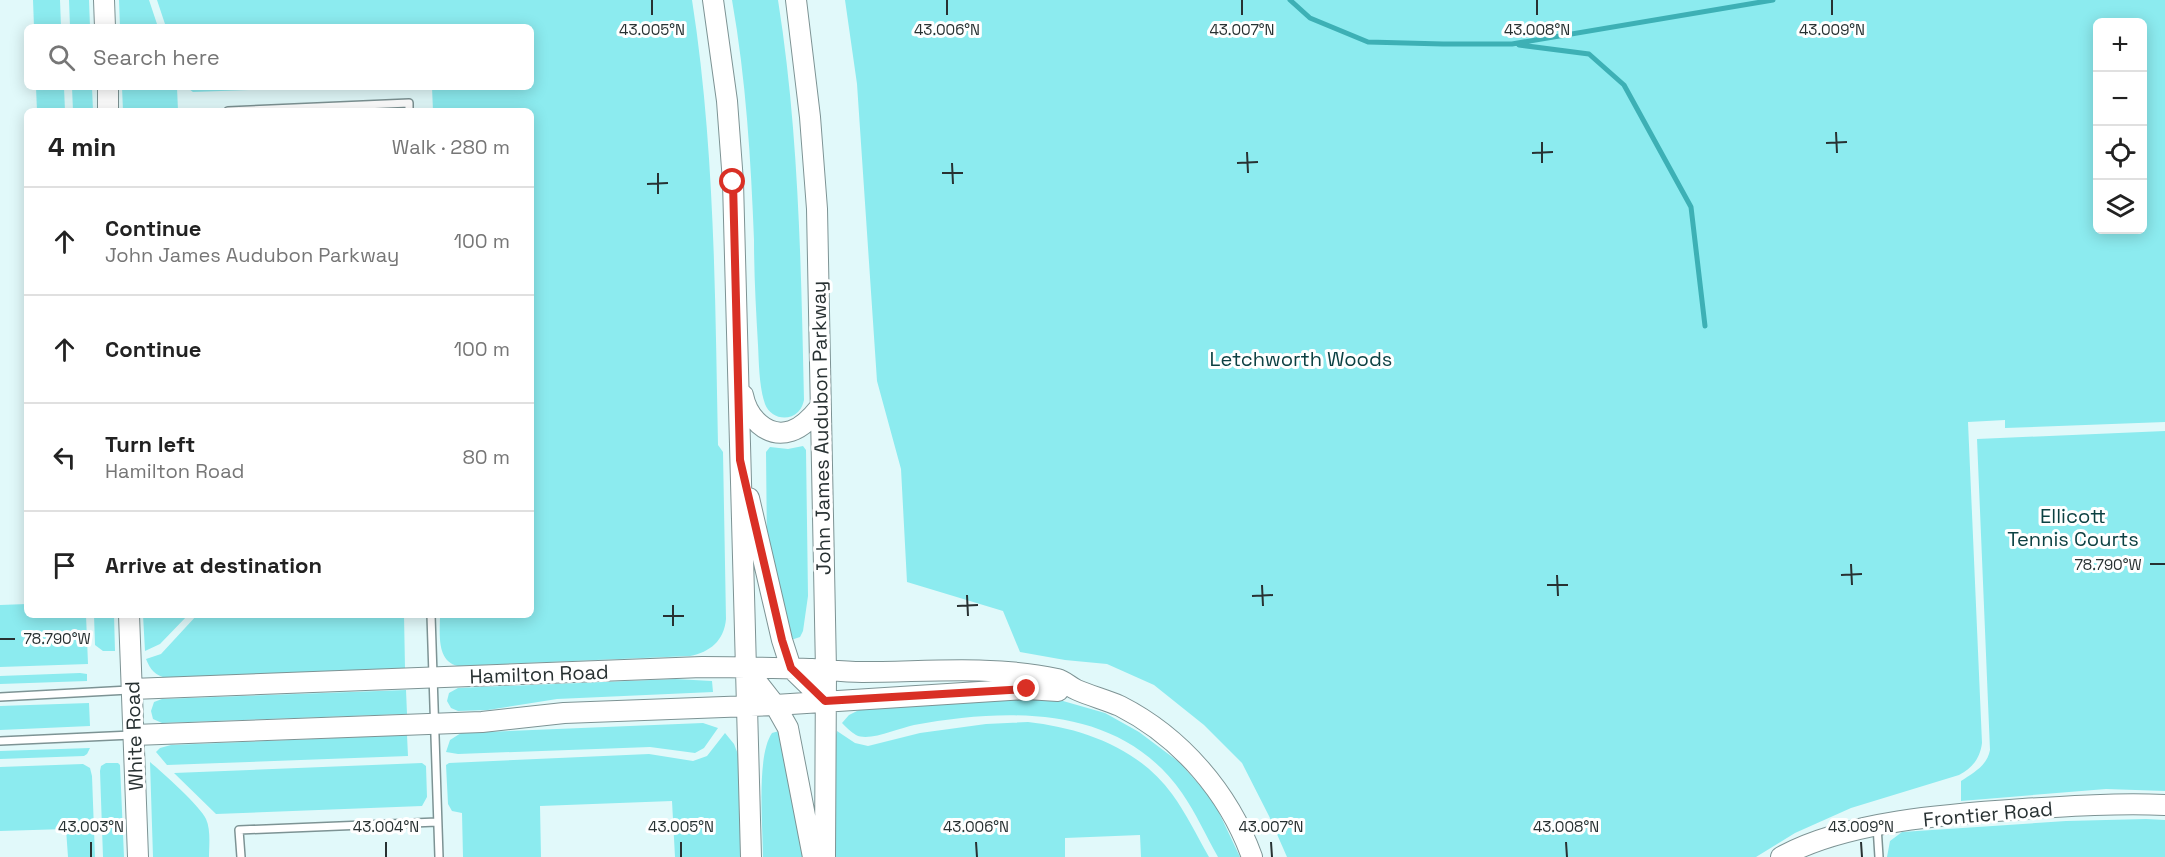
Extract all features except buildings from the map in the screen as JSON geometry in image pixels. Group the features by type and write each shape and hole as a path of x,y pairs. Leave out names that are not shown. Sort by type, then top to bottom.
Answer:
{"street":[{"path":"104,0 105,24"},
{"path":"713,0 727,101 733,182 751,857"},
{"name":"John James Audubon Parkway","path":"796,0 810,117 817,209 826,670 825,857"},
{"path":"108,90 108,108"},
{"path":"738,369 745,406 758,424 776,432 789,432 802,426 820,407"},
{"path":"740,460 777,619 791,668 825,701"},
{"name":"White Road","path":"129,618 138,857"},
{"name":"Hamilton Road","path":"132,689 702,667 791,668 859,672 972,671 1014,673 1061,680 1076,689 1121,707 1175,743 1222,796 1240,828 1252,857"},
{"path":"746,668 775,705 788,728 813,857"},
{"name":"Hamilton Road","path":"134,735 482,722 564,713 775,705 1027,689 1059,691 1076,689"},
{"name":"Frontier Road","path":"1781,857 1831,837 1877,826 1938,817 1990,811 2075,806 2165,805"}],"lane":[{"path":"296,108 409,103 409,108"},
{"path":"430,618 439,857"},
{"name":"Hamilton Road","path":"0,697 132,689"},
{"name":"Hamilton Road","path":"0,741 134,735"},
{"path":"241,857 239,831 437,822"},
{"path":"1877,826 1879,857"}],"green space":[{"path":"33,0 60,0 61,24 34,24"},
{"path":"69,0 89,0 90,24 70,24"},
{"path":"119,0 149,0 157,24 120,24"},
{"path":"157,0 692,0 700,55 710,166 715,277 718,445 723,452 726,619 722,634 715,644 704,652 690,656 458,666 451,663 443,652 440,618 534,618 534,108 433,108 432,90 534,90 534,24 165,24"},
{"path":"732,0 778,0 785,50 798,199 804,400 794,415 784,418 767,409 760,382 749,150 741,60"},
{"name":"Letchworth Woods","path":"845,0 2165,0 2165,422 2005,428 2005,420 1968,422 1982,743 1979,754 1975,762 1959,775 1851,808 1795,833 1756,857 1287,857 1242,763 1204,725 1154,685 1107,664 1020,652 1003,611 907,582 901,469 877,381 857,84"},
{"path":"36,90 64,90 65,108 37,108"},
{"path":"72,90 92,90 93,108 73,108"},
{"path":"122,90 177,90 178,108 123,108"},
{"path":"190,90 247,90 193,92"},
{"name":"Ellicott Tennis Courts","path":"2165,431 2165,791 2106,789 1961,801 1961,781 1983,765 1990,750 1977,439"},
{"path":"803,446 806,450 808,596 803,631 800,637 791,640 767,548 766,452 770,447 788,449"},
{"path":"24,604 24,618 86,618 88,664 0,667 0,605"},
{"path":"94,618 114,618 115,651 103,651 95,645"},
{"path":"143,618 185,618 160,644 145,651"},
{"path":"194,618 404,618 405,668 167,678 156,674 146,659 161,654"},
{"path":"87,674 87,681 0,684 0,676"},
{"path":"675,679 712,681 713,692 557,699 488,710 458,711 451,708 447,701 449,693 458,688"},
{"path":"406,690 407,714 162,723 153,719 151,711 154,702 162,699"},
{"path":"1049,697 1105,713 1139,732 1179,762 1213,800 1240,857 1218,857 1182,793 1157,764 1127,742 1095,728 1060,719 987,716 914,725 876,736 862,737 854,734 842,723 849,715 861,709"},
{"path":"89,703 90,726 0,730 0,706"},
{"path":"1028,722 1089,735 1108,743 1143,764 1172,794 1209,857 1141,857 1140,835 1065,838 1065,857 836,857 834,742 837,731 855,743 868,746 920,733 986,724"},
{"path":"703,723 718,728 704,748 695,753 650,747 458,754 446,752 450,740 461,733"},
{"path":"779,731 803,857 763,857 762,775 764,758 772,733"},
{"path":"725,733 734,744 739,757 741,857 675,857 672,801 540,806 541,857 463,857 462,813 452,811 448,804 446,765 449,763 649,754 693,761 707,756"},
{"path":"407,735 408,756 167,765 156,752 160,748 171,745"},
{"path":"90,748 84,756 0,759 0,751"},
{"path":"150,762 203,814 209,828 209,857 153,857"},
{"path":"106,763 120,765 124,857 103,857 100,771 101,766"},
{"path":"422,763 426,766 427,797 422,806 216,814 174,773"},
{"path":"83,764 90,768 92,776 95,857 68,857 66,829 0,831 0,767"},
{"path":"2165,820 2165,857 1887,857 1890,841 1902,832 2066,821"}],"waterway":[{"path":"1290,0 1310,18 1368,42 1443,44 1512,44 1773,0"},
{"path":"1519,45 1589,54 1624,85 1691,207 1705,326"}],"route":[{"path":"733,182 740,460 782,640 791,668 825,701 1027,689"}]}
